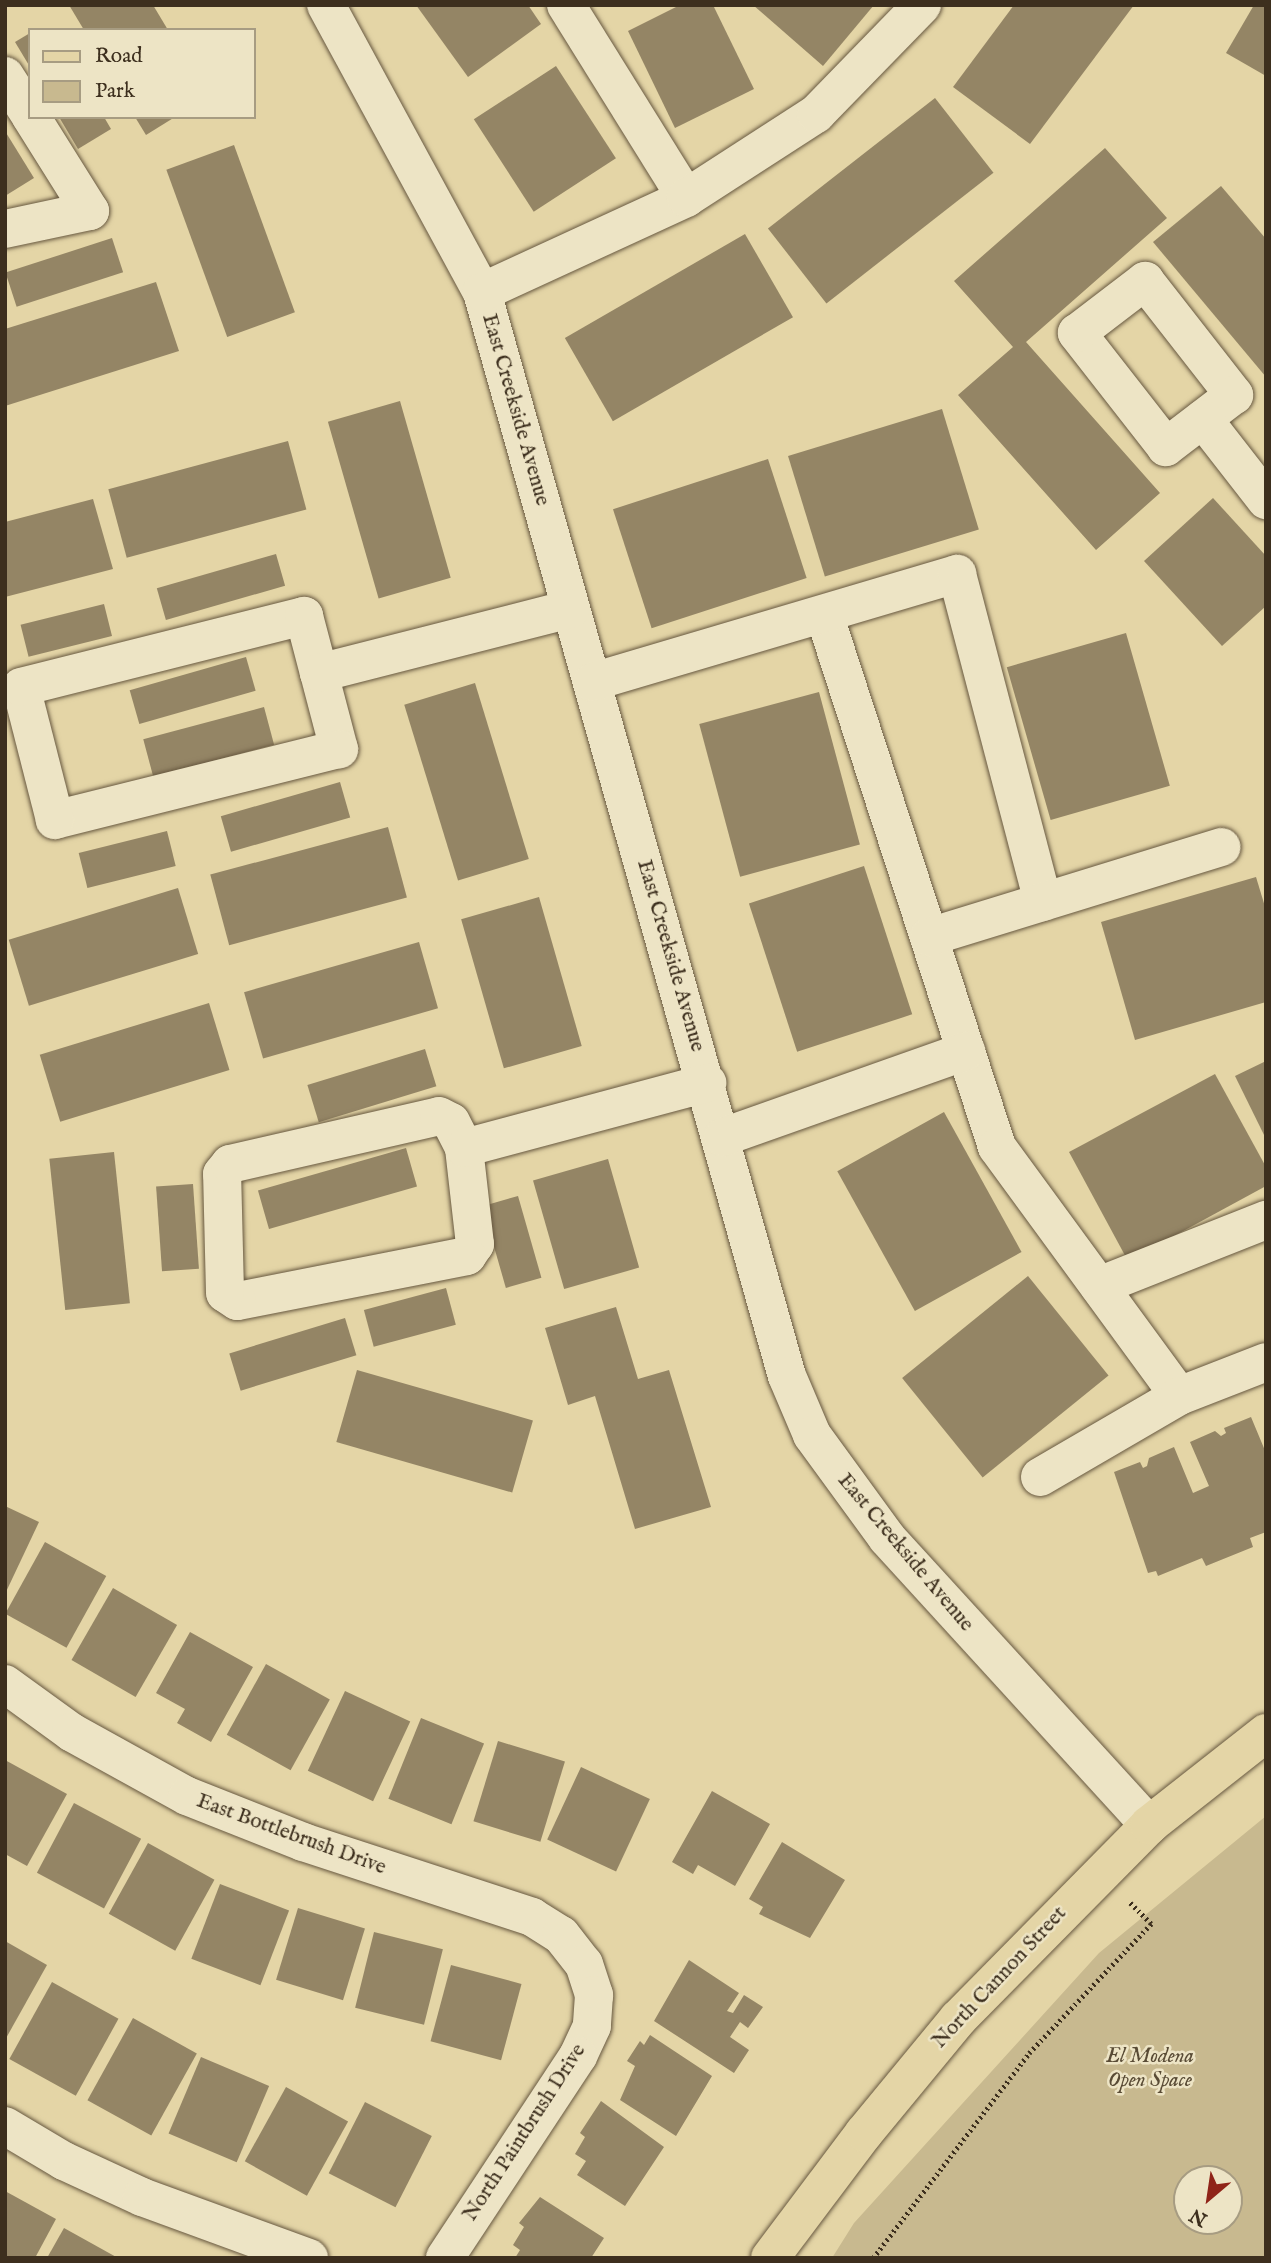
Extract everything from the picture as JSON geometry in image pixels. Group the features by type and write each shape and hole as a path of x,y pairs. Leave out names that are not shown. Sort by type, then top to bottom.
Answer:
{"main road":[{"name":"North Cannon Street","path":"770,2258 864,2133 958,2020 1149,1825 1266,1733"}],"street":[{"name":"East Creekside Avenue","path":"326,5 482,292 723,1136 787,1376 812,1434 887,1538 1149,1825"},
{"path":"566,5 686,198"},
{"path":"482,292 686,198 816,114 922,5"},
{"path":"5,76 28,113"},
{"path":"5,229 90,211 32,119"},
{"path":"1203,419 1266,500"},
{"path":"592,682 957,574 1043,902"},
{"path":"319,673 571,609"},
{"path":"824,614 998,1147 1180,1396"},
{"path":"304,616 319,673 339,749 55,820 21,687 304,616"},
{"path":"929,937 1221,847"},
{"path":"723,1136 966,1051"},
{"path":"464,1148 707,1083"},
{"path":"439,1116 451,1122 464,1148 475,1244 467,1256 237,1301 225,1293 222,1174 230,1164 439,1116"},
{"path":"1099,1286 1266,1220"},
{"path":"1040,1477 1180,1396 1266,1362"},
{"name":"East Bottlebrush Drive","path":"5,1684 71,1732 187,1796 303,1842 532,1917 561,1935 584,1964"},
{"name":"North Paintbrush Drive","path":"445,2258 587,2036 594,1995 584,1964"},
{"path":"5,2126 64,2161 142,2197 309,2258"}],"path":[{"path":"873,2258 1029,2053 1151,1924"}],"green space":[{"name":"El Modena Open Space","path":"1266,1816 1266,2258 832,2258 854,2223 1099,1953"}],"building":[{"path":"69,5 153,5 167,28 83,28"},
{"path":"416,5 528,5 541,24 468,77"},
{"path":"680,5 713,5 754,89 675,128 628,31"},
{"path":"753,5 874,5 823,66"},
{"path":"1014,5 1134,5 1030,144 953,87"},
{"path":"1254,5 1266,5 1266,76 1226,53"},
{"path":"28,34 28,64 15,42"},
{"path":"556,66 616,158 534,212 474,119"},
{"path":"935,98 993,173 826,303 768,229"},
{"path":"60,119 105,119 111,129 78,149"},
{"path":"136,119 172,119 146,135"},
{"path":"5,131 34,178 5,196"},
{"path":"234,145 295,312 227,337 166,170"},
{"path":"1105,148 1167,218 1026,342 1160,493 1096,550 958,395 1013,347 954,281"},
{"path":"1221,186 1266,239 1266,377 1153,242"},
{"path":"745,234 793,317 613,421 565,338"},
{"path":"112,238 123,272 17,307 5,273"},
{"path":"156,282 179,351 5,406 5,329"},
{"path":"400,401 451,578 379,599 328,422"},
{"path":"942,409 979,529 825,577 788,456"},
{"path":"288,441 306,510 127,558 108,489"},
{"path":"768,459 807,578 652,628 613,509"},
{"path":"1213,498 1266,556 1266,606 1222,646 1144,561"},
{"path":"93,499 113,569 5,597 5,522"},
{"path":"276,554 285,586 166,620 157,588"},
{"path":"104,604 112,636 29,657 21,625"},
{"path":"1126,633 1170,786 1051,820 1007,667"},
{"path":"246,657 256,691 139,724 130,690"},
{"path":"475,683 529,859 458,881 404,705"},
{"path":"819,692 860,845 740,877 699,724"},
{"path":"264,707 274,745 153,777 143,739"},
{"path":"340,782 350,818 231,852 221,816"},
{"path":"388,827 407,898 229,945 210,875"},
{"path":"167,831 176,866 87,888 79,853"},
{"path":"864,866 912,1014 797,1052 749,903"},
{"path":"1256,877 1266,910 1266,1002 1135,1040 1101,922"},
{"path":"178,888 198,954 29,1006 9,940"},
{"path":"539,897 582,1046 504,1068 461,919"},
{"path":"419,942 438,1008 263,1058 244,992"},
{"path":"209,1003 229,1070 60,1122 40,1055"},
{"path":"425,1049 436,1086 319,1122 307,1085"},
{"path":"1266,1061 1266,1139 1235,1076"},
{"path":"1215,1074 1266,1167 1266,1186 1128,1261 1069,1152"},
{"path":"944,1112 1022,1252 915,1311 837,1171"},
{"path":"406,1148 417,1186 269,1229 258,1190"},
{"path":"114,1152 130,1303 65,1310 49,1159"},
{"path":"608,1159 639,1268 564,1289 533,1180"},
{"path":"193,1184 199,1269 162,1271 156,1187"},
{"path":"518,1196 541,1278 506,1288 482,1206"},
{"path":"1028,1276 1109,1375 983,1477 902,1378"},
{"path":"446,1288 456,1325 374,1347 364,1310"},
{"path":"616,1307 638,1379 669,1370 711,1507 635,1529 595,1396 568,1405 545,1328"},
{"path":"345,1318 356,1355 241,1391 229,1353"},
{"path":"357,1370 533,1420 512,1493 336,1442"},
{"path":"1251,1417 1266,1453 1266,1532 1250,1538 1253,1547 1206,1566 1202,1558 1158,1576 1156,1571 1148,1573 1114,1472 1140,1462 1143,1468 1147,1466 1149,1458 1174,1447 1193,1493 1209,1486 1190,1442 1215,1431 1221,1436 1226,1433 1224,1428"},
{"path":"5,1506 39,1522 5,1594"},
{"path":"45,1542 106,1576 66,1648 5,1614"},
{"path":"113,1588 177,1625 136,1697 72,1660"},
{"path":"190,1632 253,1667 211,1742 177,1723 185,1709 156,1693"},
{"path":"266,1664 330,1699 291,1770 227,1735"},
{"path":"345,1691 410,1721 373,1801 308,1771"},
{"path":"421,1718 484,1743 451,1824 388,1799"},
{"path":"498,1741 565,1761 540,1842 473,1821"},
{"path":"5,1760 67,1794 27,1866 5,1854"},
{"path":"581,1767 650,1799 616,1872 547,1840"},
{"path":"712,1791 770,1824 735,1886 698,1865 693,1874 672,1862"},
{"path":"74,1803 141,1839 104,1908 37,1873"},
{"path":"782,1842 845,1880 810,1938 759,1914 763,1907 749,1899"},
{"path":"148,1843 214,1880 175,1951 109,1914"},
{"path":"220,1884 289,1911 260,1985 191,1959"},
{"path":"298,1908 365,1928 343,2000 276,1980"},
{"path":"374,1932 443,1949 424,2025 355,2008"},
{"path":"5,1941 47,1965 5,2040"},
{"path":"689,1960 739,1993 727,2011 733,2013 744,1995 763,2007 748,2028 740,2022 730,2037 749,2050 734,2073 654,2021"},
{"path":"451,1965 522,1984 501,2060 431,2041"},
{"path":"52,1982 118,2019 76,2096 9,2059"},
{"path":"133,2018 197,2053 151,2136 87,2100"},
{"path":"650,2035 712,2076 676,2136 620,2100 635,2066 627,2061 640,2041 644,2045"},
{"path":"201,2057 269,2086 237,2162 169,2133"},
{"path":"286,2087 348,2121 307,2196 245,2161"},
{"path":"601,2101 664,2147 625,2206 577,2175 586,2161 575,2154 585,2137 580,2133"},
{"path":"365,2102 432,2136 396,2207 329,2173"},
{"path":"5,2191 56,2219 35,2258 5,2258"},
{"path":"540,2197 604,2238 591,2258 515,2258 520,2250 513,2245 524,2227 519,2223"},
{"path":"64,2228 118,2258 47,2258"}]}
